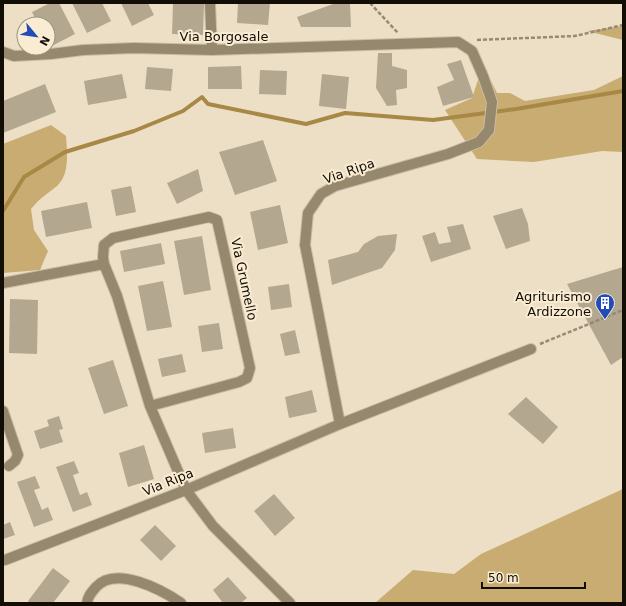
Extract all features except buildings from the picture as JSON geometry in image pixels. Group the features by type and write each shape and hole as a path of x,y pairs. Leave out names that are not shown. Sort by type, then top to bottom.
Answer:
{"street":[{"path":"210,3 212,50"},
{"name":"Via Borgosale","path":"3,57 83,50 134,48 212,50 458,42"},
{"name":"Via Ripa","path":"340,424 305,245 308,213 321,194 335,186 448,154 479,142 489,130 492,102 472,51 458,42"},
{"name":"Via Borgosale","path":"3,52 14,56"},
{"name":"Via Grumello","path":"150,406 239,382 247,378 250,368 217,220 209,217 113,238 104,246 104,264 117,296 150,406 186,490 214,526 290,603"},
{"path":"3,283 104,264"},
{"name":"Via Ripa","path":"5,560 186,490 340,424 531,349"},
{"path":"3,411 18,455 15,462 9,466"},
{"path":"87,603 88,597 100,584 114,578 145,584 181,603"}],"path":[{"path":"370,3 409,43"},
{"path":"458,42 528,37 576,36 623,25"},
{"path":"531,349 623,310"}],"shaded area":[{"path":"623,26 623,40 587,31"},
{"path":"483,65 497,93 510,93 525,101 594,90 623,76 623,152 602,151 534,162 477,159 445,110 472,98"},
{"path":"51,125 66,136 66,169 64,176 57,186 31,209 34,230 48,251 40,270 3,273 3,144"},
{"path":"623,489 623,603 375,603 413,570 454,574 481,554"}],"waterway":[{"path":"3,211 24,177 65,152 134,131 183,111 202,97 208,104 306,124 345,113 433,120 516,109 623,91"}],"place":[{"name":"Agriturismo Ardizzone","path":"605,320"}]}
